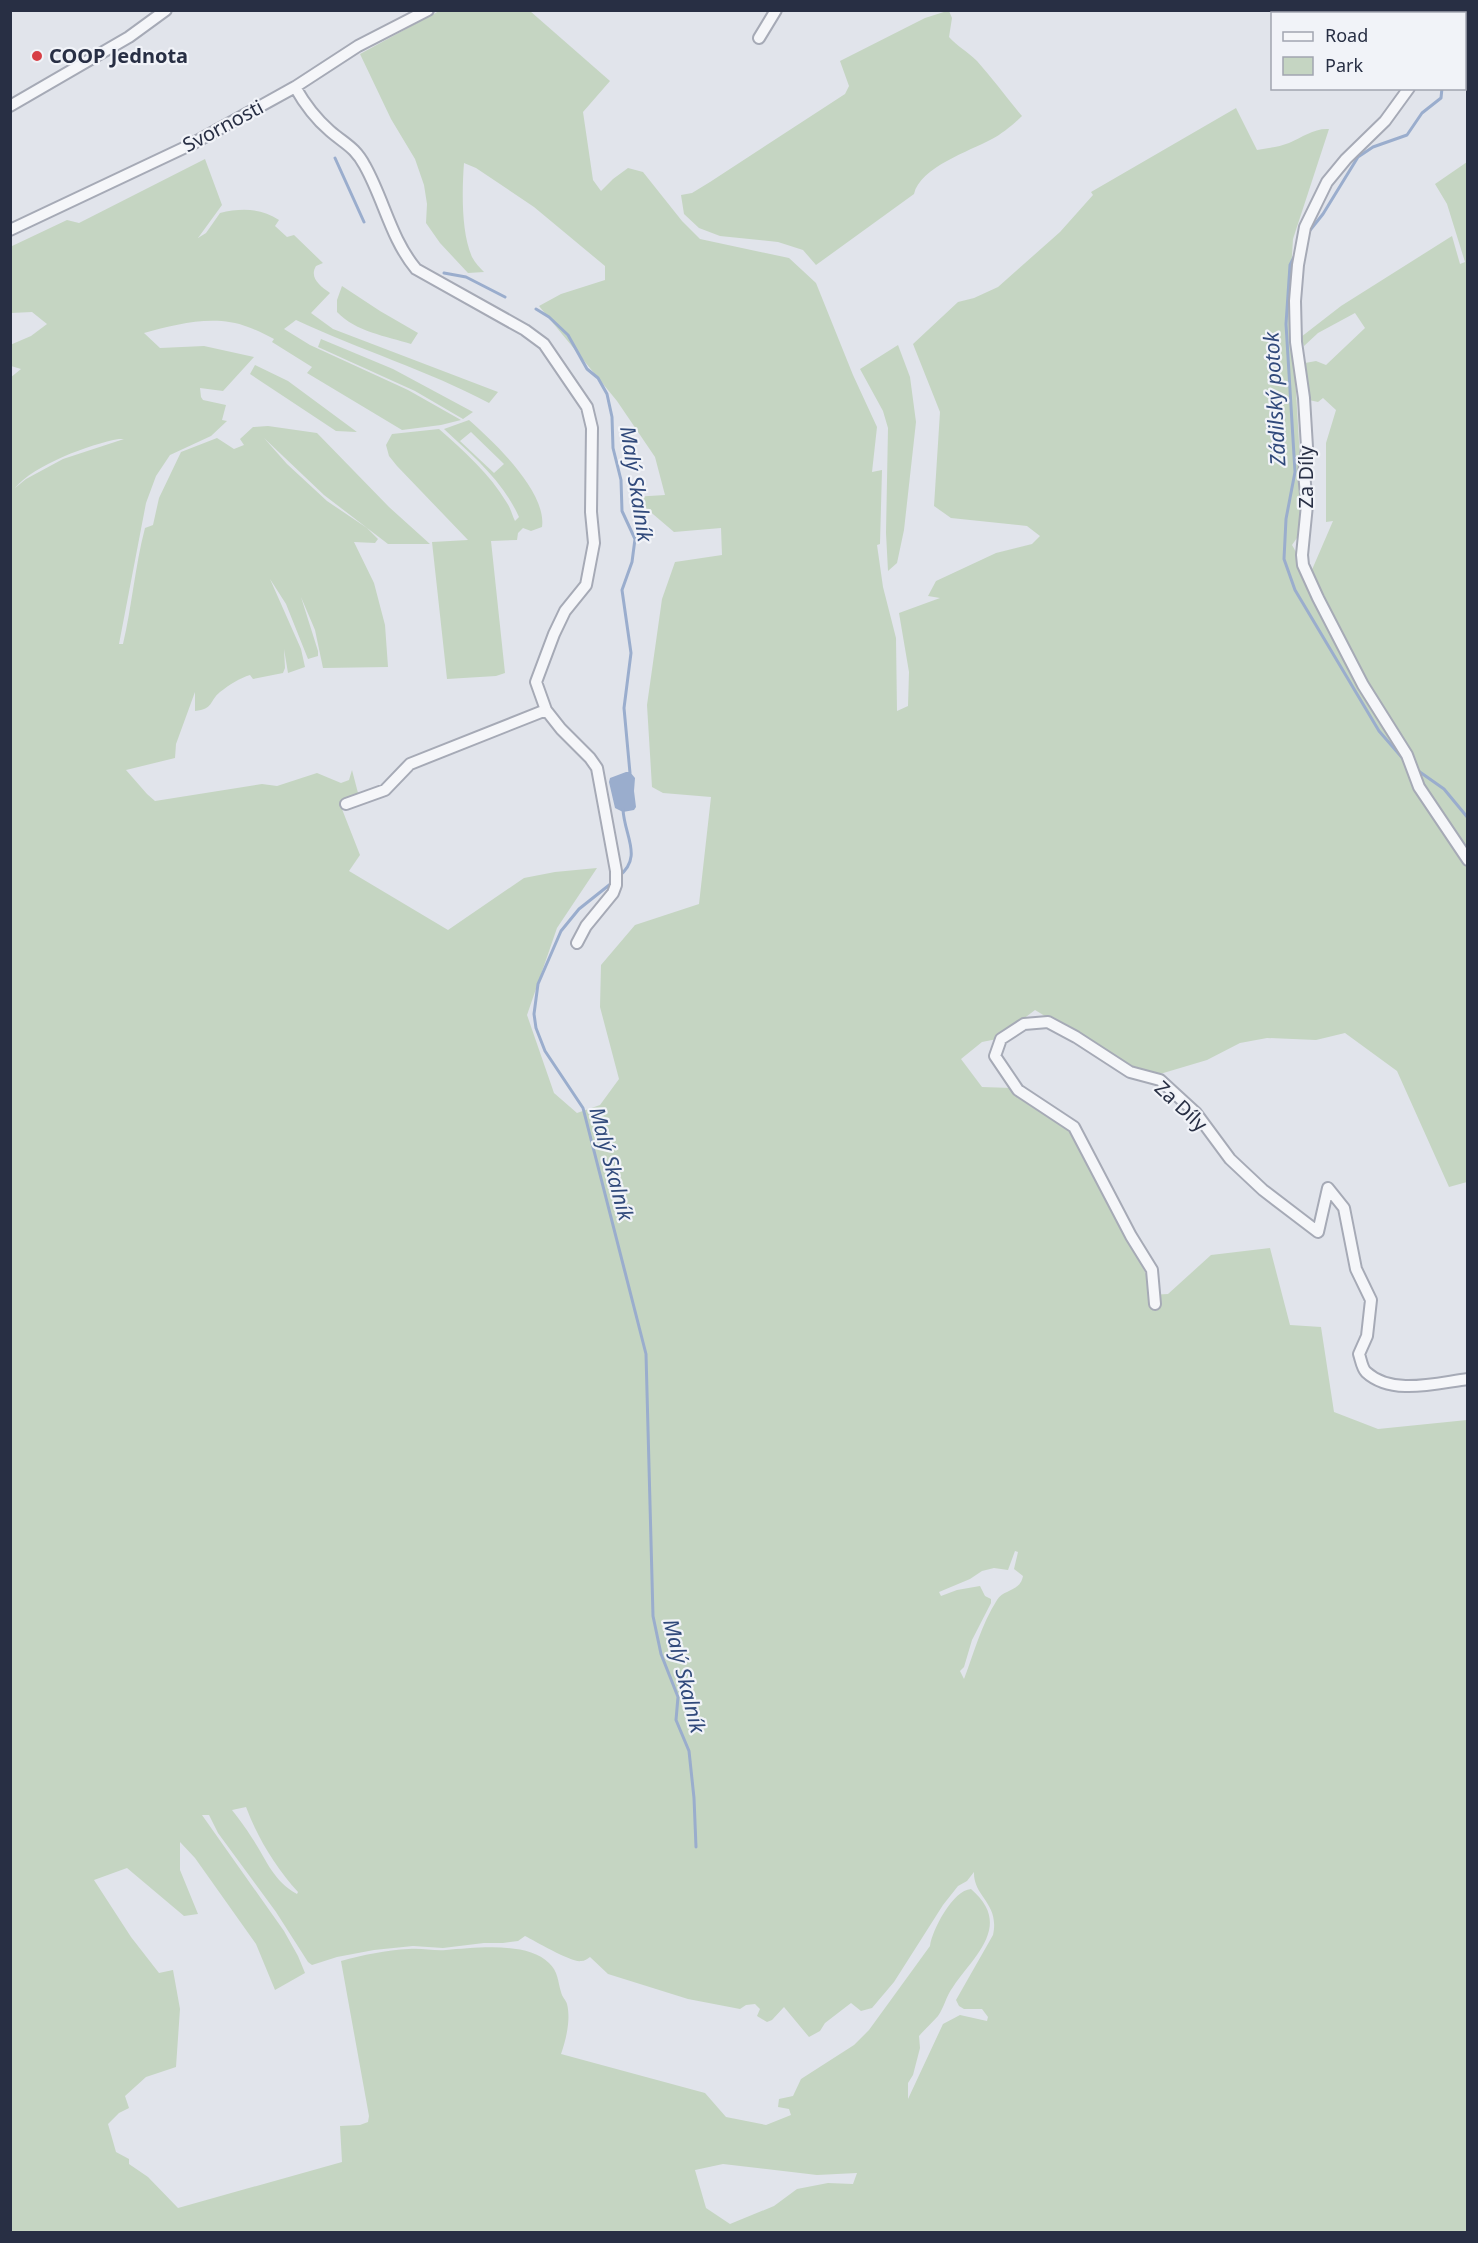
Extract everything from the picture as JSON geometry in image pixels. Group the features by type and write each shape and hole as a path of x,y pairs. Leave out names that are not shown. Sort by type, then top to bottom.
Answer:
{"street":[{"path":"10,106 129,37 166,10"},
{"name":"Svornosti","path":"10,230 190,145 296,87 358,46 428,10"},
{"path":"759,38 776,10"},
{"path":"296,87 304,104 329,130 352,146 366,167 404,254 416,270 525,330 544,344 587,407 592,428 591,512 594,543 586,585 566,611 539,670 536,682 546,710 597,768 616,871 616,885 613,893 586,926 577,943"},
{"name":"Za Díly","path":"1408,90 1385,121 1346,159 1327,182 1305,227 1299,257 1295,301 1307,447 1304,473 1307,505 1302,555 1303,565 1363,685 1407,756 1419,788 1467,860"},
{"path":"346,804 385,790 410,764 546,710"},
{"name":"Za Díly","path":"1155,1304 1152,1270 1131,1236 1074,1127 1018,1090 995,1056 1000,1038 1024,1024 1048,1022 1130,1072 1161,1080 1196,1113 1230,1159 1263,1190 1318,1232 1328,1188 1344,1208 1356,1269 1371,1300 1366,1336 1359,1354 1364,1370 1385,1384 1404,1386 1467,1379"}],"green space":[{"path":"439,11 530,11 610,81 583,112 593,180 601,191 628,168 643,172 682,221 700,239 789,258 816,283 853,375 877,427 872,472 882,470 880,544 877,545 883,587 896,638 897,711 908,706 909,672 899,613 940,598 928,596 936,581 996,553 1032,544 1040,536 1027,526 951,518 934,506 940,412 913,344 958,302 974,298 998,287 1060,232 1093,195 1091,192 1236,108 1257,150 1281,146 1313,131 1329,129 1293,239 1290,289 1304,528 1292,545 1313,582 1311,572 1333,521 1326,522 1326,443 1336,410 1323,398 1318,402 1309,400 1305,363 1316,361 1326,365 1365,328 1355,313 1318,333 1304,346 1301,337 1341,306 1452,236 1460,264 1465,262 1447,204 1435,184 1467,162 1467,1182 1449,1187 1397,1071 1345,1033 1316,1040 1267,1038 1240,1043 1207,1060 1160,1074 1128,1066 1035,1010 997,1039 982,1042 961,1059 982,1087 1012,1088 1070,1128 1150,1282 1150,1295 1168,1294 1211,1255 1270,1248 1290,1325 1321,1327 1334,1412 1378,1429 1467,1420 1467,2232 11,2232 10,378 21,369 11,366 10,345 31,336 47,324 32,312 11,313 10,247 67,220 79,223 205,159 222,205 198,238 206,233 220,213 251,210 272,216 279,220 275,226 287,237 294,235 323,263 316,266 314,274 319,285 330,293 311,313 333,329 498,392 489,403 442,380 296,320 284,329 310,345 408,390 461,420 402,430 307,373 312,367 272,342 274,339 251,328 235,323 209,321 144,333 160,348 204,346 254,357 223,391 200,388 203,400 226,405 222,420 227,421 211,436 170,455 156,476 146,503 119,644 123,644 145,528 153,525 159,498 181,452 217,438 234,449 244,445 240,439 253,427 268,426 317,433 389,507 430,544 388,544 324,495 264,438 287,464 327,501 367,528 378,539 375,543 354,542 374,583 385,625 388,667 323,668 315,630 301,597 318,651 318,656 308,659 286,604 270,579 301,649 305,667 288,673 284,649 283,673 253,679 250,675 242,678 220,692 208,706 195,711 195,692 176,744 175,758 126,770 147,794 155,801 262,784 277,786 317,773 341,783 349,780 352,770 358,793 340,804 360,855 349,871 448,930 524,878 597,868 557,928 527,1015 554,1093 577,1113 600,1105 619,1079 600,1007 601,965 635,925 699,904 711,797 663,793 652,787 647,705 662,599 675,562 722,555 721,528 674,532 633,497 665,495 655,457 617,401 539,306 561,294 605,280 605,266 534,207 476,168 464,163 464,223 468,247 472,257 484,272 468,273 440,243 426,223 427,204 424,185 415,159 391,119 360,54","holes":["124,439 63,459 26,479 15,488 35,471 63,457 107,442","1015,1551 1018,1552 1014,1569 1023,1576 1021,1581 1015,1588 1000,1596 991,1610 964,1679 960,1671 964,1667 972,1640 991,1599 985,1596 980,1586 957,1590 941,1596 939,1592 970,1579 982,1571 994,1568 1008,1570","246,1807 268,1852 298,1892 297,1894 276,1876 232,1810","202,1815 209,1815 218,1833 312,1965 337,1957 374,1950 413,1946 443,1948 503,1943 518,1941 525,1936 576,1961 590,1957 608,1974 688,1999 740,2009 746,2005 755,2004 760,2009 757,2016 767,2022 772,2020 784,2007 809,2037 820,2031 825,2023 851,2003 861,2011 872,2008 894,1982 943,1905 958,1886 967,1881 974,1872 975,1881 990,1908 994,1924 993,1935 956,2000 964,2009 982,2009 988,2017 987,2021 960,2015 943,2024 908,2099 908,2083 913,2075 920,2048 919,2036 938,2016 951,1991 986,1940 990,1927 989,1915 983,1902 971,1889 964,1891 951,1903 939,1921 930,1946 869,2030 854,2045 801,2079 793,2096 779,2099 778,2107 789,2109 791,2115 766,2125 726,2117 705,2093 561,2054 568,2023 567,2004 552,1966 528,1951 486,1947 441,1950 409,1949 392,1950 341,1961 369,2116 368,2122 360,2125 340,2126 342,2162 178,2208 148,2177 129,2164 129,2159 116,2152 108,2124 119,2113 129,2108 125,2096 146,2077 176,2067 180,2009 173,1970 159,1973 131,1937 94,1880 127,1868 184,1916 198,1914 180,1870 180,1842 195,1858 256,1944 275,1990 305,1973 284,1931","723,2164 817,2175 857,2173 853,2184 828,2183 797,2189 774,2206 730,2224 706,2208 695,2170"]},
{"path":"947,11 952,18 949,37 977,61 1022,116 1008,129 936,168 918,184 914,194 816,265 803,250 778,242 720,236 699,228 684,214 681,195 692,193 710,182 845,94 849,86 840,61 925,18"},
{"path":"342,286 418,333 411,344 362,329 345,319 337,312 337,300"},
{"path":"321,339 393,369 473,412 463,419 415,391 318,347"},
{"path":"898,345 910,377 916,422 904,530 897,563 888,571 886,533 888,428 883,411 860,369"},
{"path":"255,365 288,381 357,432 336,431 250,374"},
{"path":"469,420 517,469 528,484 541,513 542,527 531,531 523,528 518,533 517,540 491,541 505,673 496,676 447,679 432,542 468,540 397,466 389,456 386,445 392,434 439,429 493,482 515,521 519,517 496,480 444,429","holes":["471,432 504,464 494,473 460,441"]}],"water":[{"path":"630,772 635,778 636,807 634,810 623,812 615,808 609,782 610,778"}],"waterway":[{"path":"96,10 114,10"},
{"name":"Zádilský potok","path":"1307,234 1323,214 1358,157 1373,147 1407,135 1422,113 1441,98 1442,90"},
{"name":"Malý Skalník","path":"335,158 364,222"},
{"name":"Zádilský potok","path":"1295,255 1290,265 1286,324 1295,472 1286,519 1284,559 1295,590 1379,731 1405,761"},
{"name":"Malý Skalník","path":"444,273 466,277 505,297"},
{"name":"Malý Skalník","path":"536,309 549,317 568,335 587,369 598,378 607,394 612,417 613,448 621,480 622,511 635,539 632,562 622,590 631,653 624,708 630,773"},
{"name":"Zádilský potok","path":"1417,770 1444,789 1468,818"},
{"name":"Malý Skalník","path":"618,877 630,862 631,854 623,809"},
{"name":"Malý Skalník","path":"613,882 579,909 561,931 538,984 534,1014 536,1028 545,1051 583,1108 646,1354 653,1616 661,1654 678,1697 676,1720 689,1751 696,1847"}],"place":[{"name":"COOP Jednota","path":"37,56"}]}
